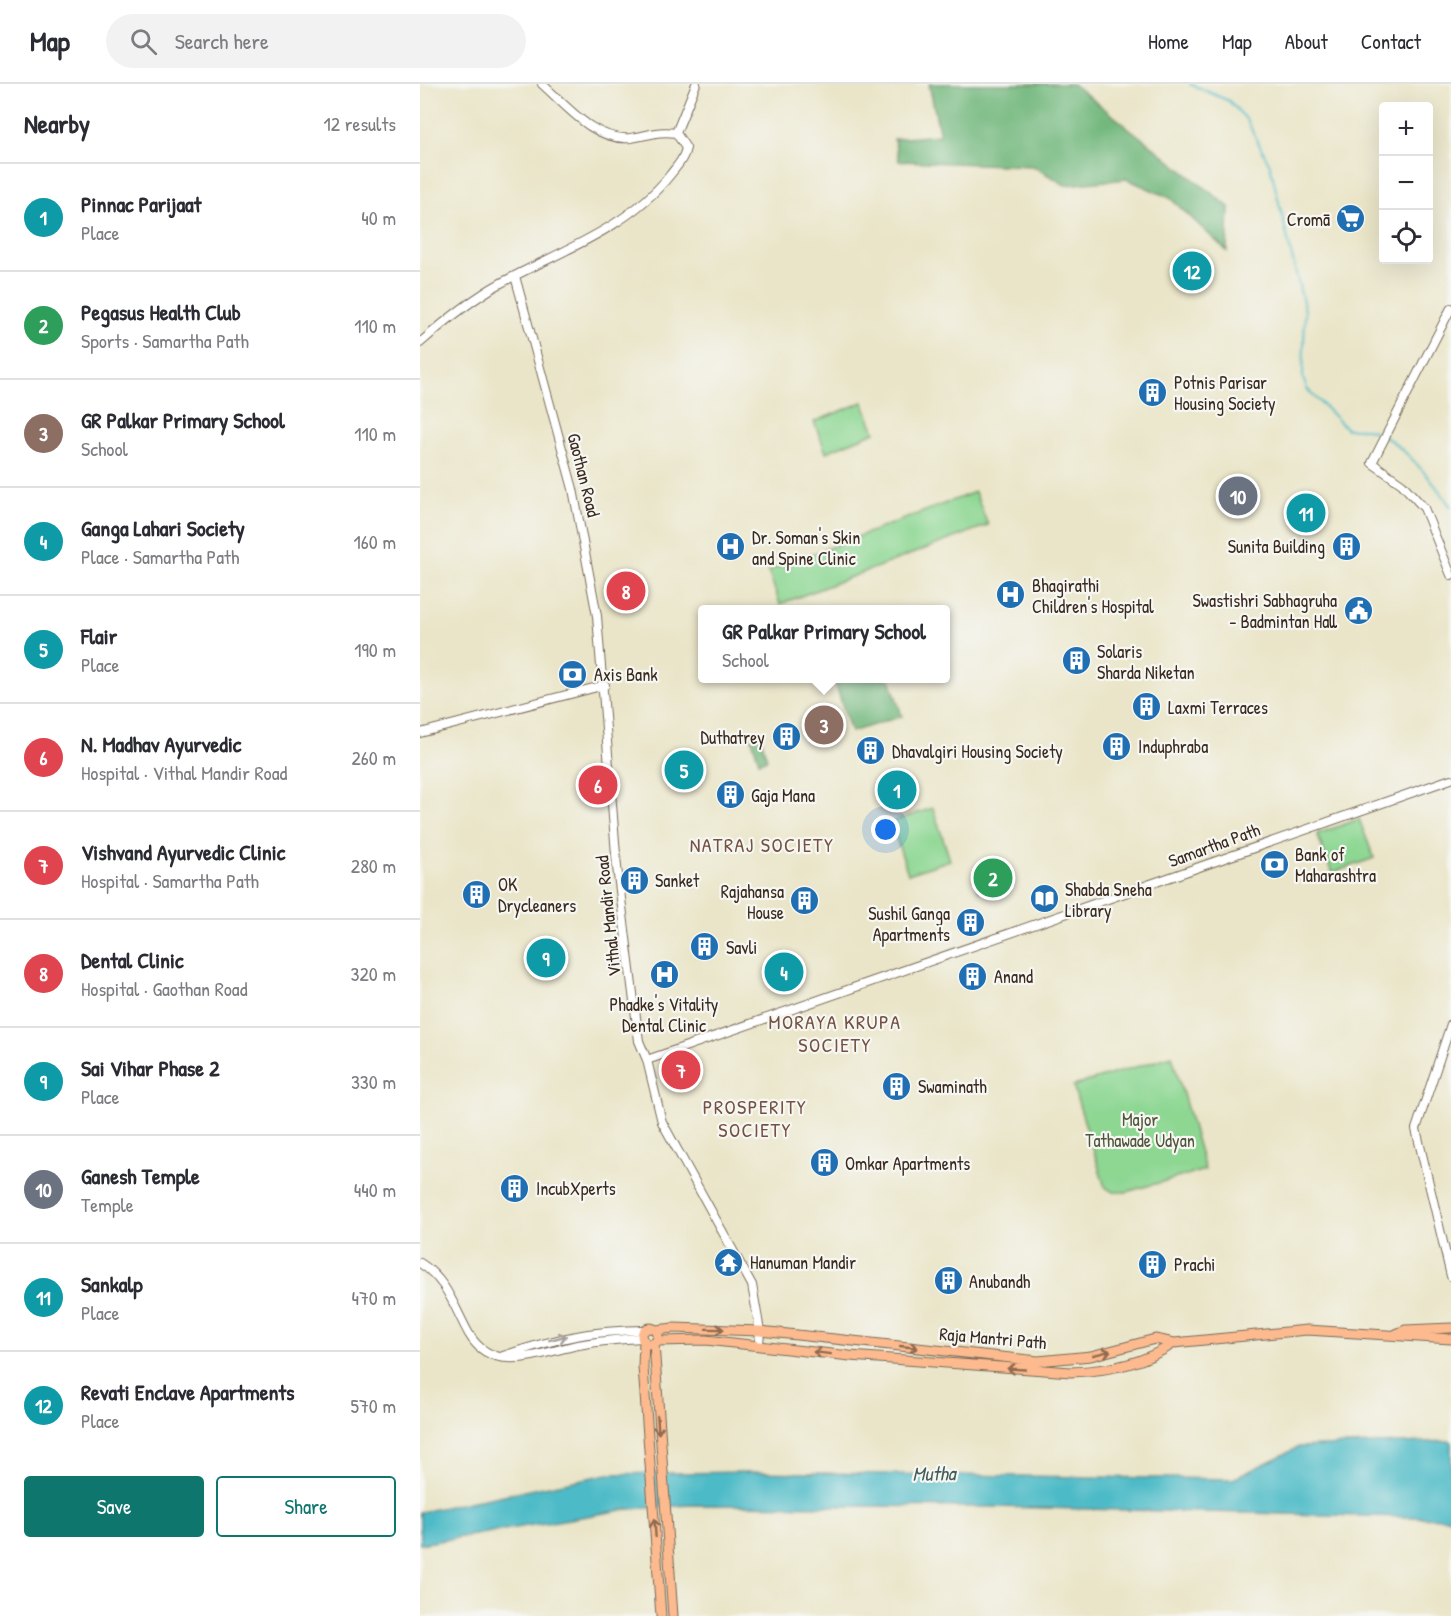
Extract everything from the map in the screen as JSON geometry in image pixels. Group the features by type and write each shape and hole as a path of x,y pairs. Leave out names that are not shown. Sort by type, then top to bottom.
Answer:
{"main road":[{"name":"Raja Mantri Path","path":"648,1338 650,1328 656,1330 674,1328 760,1331 1038,1361 1090,1356 1155,1339 1174,1343 1307,1330 1451,1338"},
{"name":"Raja Mantri Path","path":"1396,1334 1405,1330 1451,1328"},
{"path":"661,1616 648,1338 728,1341 850,1356 1071,1372 1096,1371 1142,1360 1174,1343"},
{"path":"648,1367 673,1616"}],"street":[{"path":"542,84 586,124 612,139 632,138 654,132 676,133"},
{"path":"676,133 696,84"},
{"path":"420,343 468,305 515,276 601,232 639,208 655,193 684,156 686,148 676,133"},
{"name":"Gaothan Road","path":"515,276 573,489 597,615 605,685"},
{"path":"1451,308 1372,463 1402,484 1424,508 1451,575"},
{"path":"420,733 605,685"},
{"name":"Vithal Mandir Road","path":"605,685 617,867 639,1041 647,1060 662,1122 752,1285 760,1331 759,1344"},
{"name":"Samartha Path","path":"647,1060 1451,778"},
{"path":"1451,1024 1416,1129 1451,1276"},
{"path":"420,1263 434,1272 443,1282 470,1337 483,1352 523,1359 575,1346 648,1338"}],"green space":[{"path":"929,84 1073,84 1229,207 1227,251 1170,198 1127,179 1065,185 1033,166 899,161 894,139 940,135"},
{"path":"863,402 875,432 826,452 814,422"},
{"path":"975,492 988,525 780,604 768,571"},
{"path":"835,683 891,683 902,716 851,732"},
{"path":"760,734 767,759 759,762 751,736"},
{"path":"933,808 950,860 908,874 891,822"},
{"path":"1359,819 1374,858 1332,873 1317,834"},
{"name":"Major Tathawade Udyan","path":"1172,1056 1205,1170 1126,1192 1113,1192 1105,1187 1073,1086"}],"water":[{"path":"1007,865 1012,880 979,891 973,876"},
{"path":"1451,1441 1451,1518 994,1507 690,1505 629,1509 420,1544 420,1512 608,1474 747,1472 1233,1479 1299,1447"}],"waterway":[{"path":"1190,84 1229,101 1246,119 1270,165 1305,311 1303,378 1307,389 1347,429 1371,430 1393,442 1436,486 1451,507"}],"place":[{"name":"Cromā","path":"1351,219"},
{"name":"Revati Enclave Apartments","path":"1192,271"},
{"name":"Potnis Parisar Housing Society","path":"1153,392"},
{"name":"Ganesh Temple","path":"1238,496"},
{"name":"Sankalp","path":"1306,513"},
{"name":"Sunita Building","path":"1346,546"},
{"name":"Dr. Soman's Skin and Spine Clinic","path":"731,547"},
{"name":"Dental Clinic","path":"626,591"},
{"name":"Bhagirathi Children's Hospital","path":"1011,595"},
{"name":"Swastishri Sabhagruha - Badmintan Hall","path":"1358,610"},
{"name":"Solaris Sharda Niketan","path":"1076,661"},
{"name":"Axis Bank","path":"573,674"},
{"name":"Laxmi Terraces","path":"1147,707"},
{"name":"GR Palkar Primary School","path":"824,725"},
{"name":"Duthatrey","path":"786,737"},
{"name":"Induphraba","path":"1117,746"},
{"name":"Dhavalgiri Housing Society","path":"871,751"},
{"name":"Flair","path":"684,770"},
{"name":"N. Madhav Ayurvedic","path":"598,785"},
{"name":"Pinnac Parijaat","path":"897,790"},
{"name":"Gaja Mana","path":"730,795"},
{"name":"Bank of Maharashtra","path":"1274,864"},
{"name":"Pegasus Health Club","path":"993,878"},
{"name":"Sanket","path":"634,880"},
{"name":"OK Drycleaners","path":"477,894"},
{"name":"Shabda Sneha Library","path":"1044,899"},
{"name":"Rajahansa House","path":"805,901"},
{"name":"Sushil Ganga Apartments","path":"971,923"},
{"name":"Savli","path":"705,947"},
{"name":"Sai Vihar Phase 2","path":"546,958"},
{"name":"Ganga Lahari Society","path":"784,972"},
{"name":"Phadke's Vitality Dental Clinic","path":"664,975"},
{"name":"Anand","path":"973,976"},
{"name":"Vishvand Ayurvedic Clinic","path":"681,1070"},
{"name":"Swaminath","path":"897,1086"},
{"name":"Omkar Apartments","path":"824,1163"},
{"name":"IncubXperts","path":"515,1188"},
{"name":"Hanuman Mandir","path":"729,1262"},
{"name":"Prachi","path":"1153,1264"},
{"name":"Anubandh","path":"948,1281"}],"district":[{"name":"NATRAJ SOCIETY","path":"762,844"},
{"name":"MORAYA KRUPA SOCIETY","path":"835,1032"},
{"name":"PROSPERITY SOCIETY","path":"755,1118"}],"water label":[{"name":"Mutha","path":"934,1473"}]}
